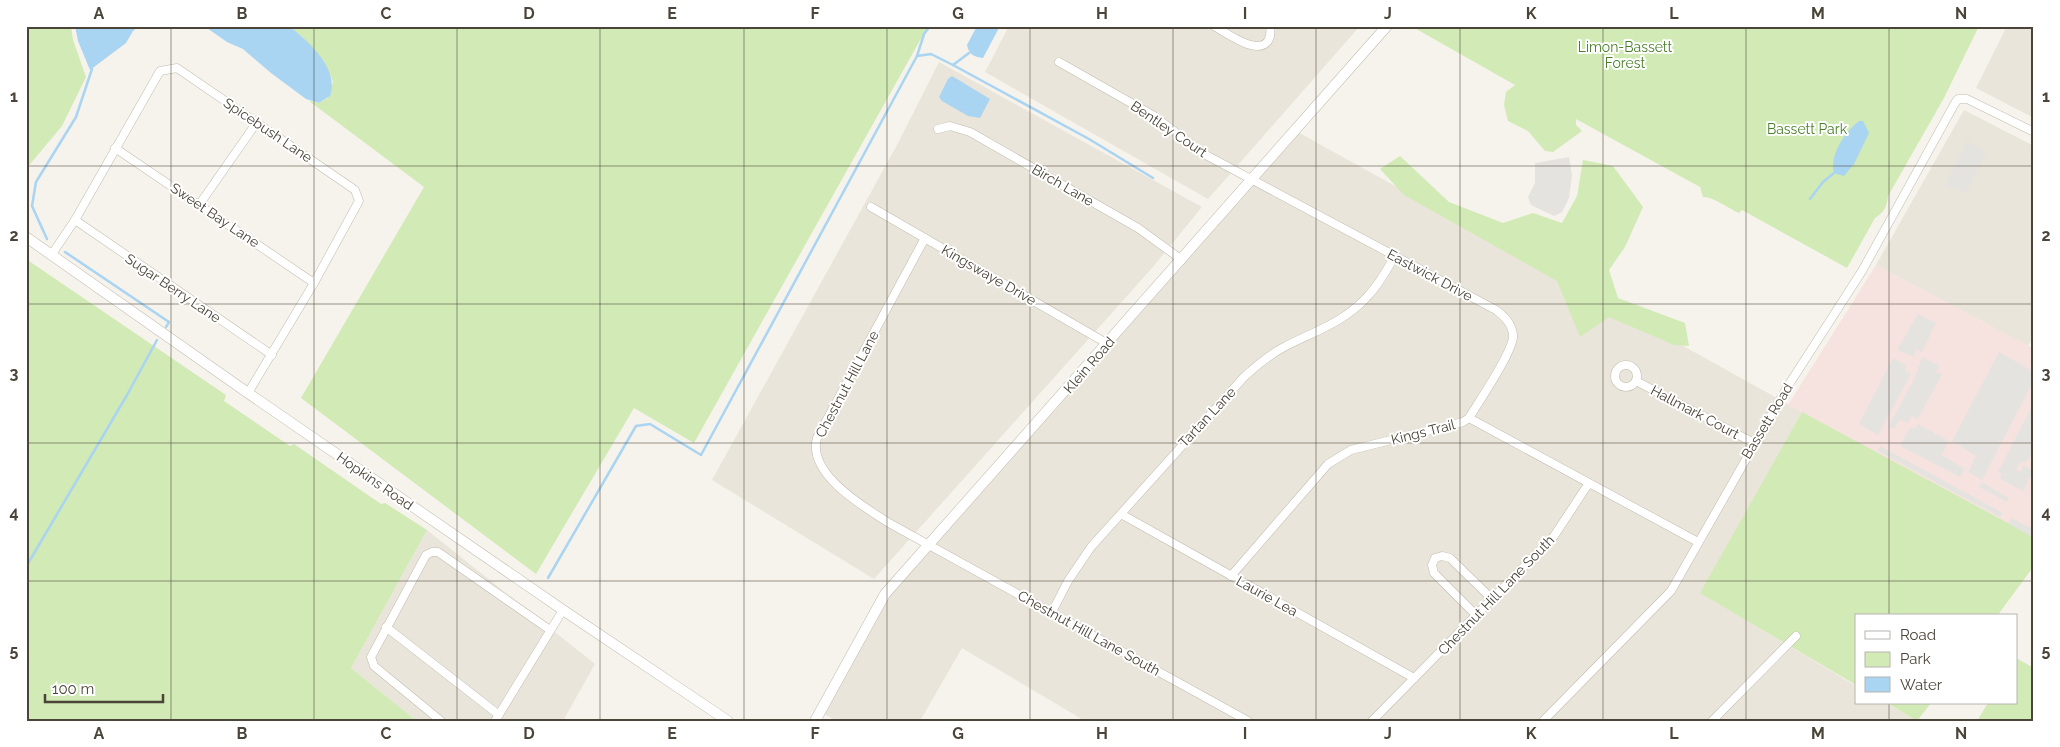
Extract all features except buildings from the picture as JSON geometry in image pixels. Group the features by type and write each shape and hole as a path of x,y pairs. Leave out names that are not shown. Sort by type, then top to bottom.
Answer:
{"street":[{"path":"1214,26 1252,47 1260,47 1266,44 1269,39 1271,34 1270,26"},
{"name":"Klein Road","path":"815,721 886,594 1387,26"},
{"name":"Bentley Court","path":"1059,62 1154,116 1204,154 1252,181"},
{"name":"Spicebush Lane","path":"52,254 74,220 160,71 177,68 355,190 359,201 314,283 248,393"},
{"name":"Bassett Road","path":"1543,721 1672,591 1786,389 1862,271 1955,103 1962,98 1975,102 2034,132"},
{"path":"199,205 257,122"},
{"name":"Birch Lane","path":"938,129 950,126 970,132 1138,228 1182,260"},
{"name":"Sweet Bay Lane","path":"115,148 314,283"},
{"name":"Eastwick Drive","path":"1252,181 1496,310 1508,320 1512,326 1513,342 1469,418"},
{"name":"Kingswaye Drive","path":"871,206 1108,344"},
{"name":"Sugar Berry Lane","path":"74,220 272,355"},
{"name":"Hopkins Road","path":"26,237 248,393 728,721"},
{"name":"Chestnut Hill Lane","path":"925,238 817,438 815,450 820,464 827,474 850,496 890,523 929,545"},
{"name":"Tartan Lane","path":"1052,612 1080,562 1244,377 1256,366 1283,348 1319,332 1348,314 1376,288 1394,257"},
{"name":"Hallmark Court","path":"1636,382 1754,443"},
{"name":"Kings Trail","path":"1231,576 1328,464 1337,458 1360,448 1463,422 1469,418 1698,542"},
{"name":"Chestnut Hill Lane South","path":"1372,721 1554,536 1589,484"},
{"name":"Laurie Lea","path":"1121,514 1414,678"},
{"name":"Chestnut Hill Lane South","path":"929,545 1248,721"},
{"path":"441,721 374,666 371,657 426,555 438,552 550,630"},
{"path":"1476,615 1434,573 1432,566 1435,558 1442,556 1450,558 1492,599"},
{"path":"386,627 497,718 563,610"},
{"path":"1712,721 1796,636"}],"shaded area":[{"path":"1009,26 1360,26 1208,199 985,72"},
{"path":"2007,26 2034,26 2034,118 1976,88"},
{"path":"939,62 1202,207 1152,268 874,579 712,480 897,145"},
{"path":"1964,110 2034,146 2034,335 2028,346 1876,265"},
{"path":"1296,131 1802,412 1701,593 1855,685 1855,704 1888,704 1917,721 1085,721 962,648 920,721 837,721 820,712 886,594"},
{"path":"1967,141 1987,152 1965,194 1945,185"},
{"path":"1569,157 1572,175 1569,198 1562,212 1554,216 1531,205 1528,197 1535,183 1535,163"},
{"path":"1876,265 2034,349 2034,537 1788,405"},
{"path":"1918,314 1936,323 1922,352 1916,349 1914,357 1897,350"},
{"path":"1999,352 2034,372 2034,380 1982,480 1968,472 1976,456 1952,441"},
{"path":"1922,357 1940,366 1936,372 1942,374 1918,419 1912,416 1908,423 1900,420 1894,429 1889,426 1916,375"},
{"path":"1893,358 1906,365 1905,371 1911,374 1878,435 1859,424"},
{"path":"2034,402 2034,449 2027,462 2020,462 2016,470 2021,471 2023,465 2033,471 2023,491 2000,479 2002,475 1998,472"},
{"path":"1918,424 1949,441 1942,455 1965,469 1960,477 1900,446 1910,427 1914,429"},
{"path":"1880,446 2003,513 2000,517 1878,451"},
{"path":"1982,482 2009,498 2007,502 1979,487"},
{"path":"2012,518 2034,530 2034,538 2008,523"},
{"path":"427,530 595,664 563,721 417,721 351,668"}],"green space":[{"path":"26,26 71,26 73,40 86,77 62,126 26,169 26,41 28,34 26,33"},
{"path":"289,26 928,26 694,443 634,408 536,574 301,398 424,187 309,101 319,103 328,98 333,82 315,51"},
{"name":"Bassett Park","path":"1411,26 1979,26 1944,98 1888,196 1884,209 1875,218 1847,268 1742,210 1739,213 1707,197 1703,197 1700,187 1576,119 1576,125 1582,131 1553,152 1545,151 1528,131 1508,121 1504,105 1506,92 1515,85"},
{"path":"1400,156 1449,202 1503,223 1533,213 1562,223 1577,196 1583,160 1613,166 1643,207 1625,247 1609,270 1618,298 1685,323 1689,346 1674,345 1609,317 1580,337 1557,281 1404,195 1380,169"},
{"path":"26,259 226,395 224,401 290,446 294,444 381,504 385,503 427,530 351,668 417,721 26,721"},
{"path":"1802,412 2034,537 2034,566 1998,614 1855,614 1855,684 1700,593"},
{"path":"2018,659 2034,668 2034,721 1977,721 1987,704 2018,704"},
{"path":"1889,704 1930,704 1917,721"}],"water":[{"path":"75,26 139,26 133,31 126,43 90,70 78,41"},
{"path":"204,26 289,26 305,39 326,66 332,86 330,96 319,103 306,99 243,49 227,42"},
{"path":"977,26 1000,26 983,58 972,55 967,45"},
{"path":"952,76 990,99 980,118 968,116 942,101 939,97 948,79"},
{"path":"1859,121 1863,121 1869,133 1854,164 1844,176 1834,173 1834,159 1839,144 1848,131"}],"waterway":[{"path":"917,56 924,34 930,26"},
{"path":"953,65 969,53"},
{"path":"548,578 636,426 650,424 701,455 917,56 931,54 953,65 1089,139 1153,178"},
{"path":"47,239 32,206 36,182 76,117 92,69"},
{"path":"1810,199 1823,182 1834,173"},
{"path":"65,252 169,322 166,327"},
{"path":"26,567 127,395 157,340"}],"park label":[{"name":"Limon-Bassett Forest","path":"1625,56"}]}
